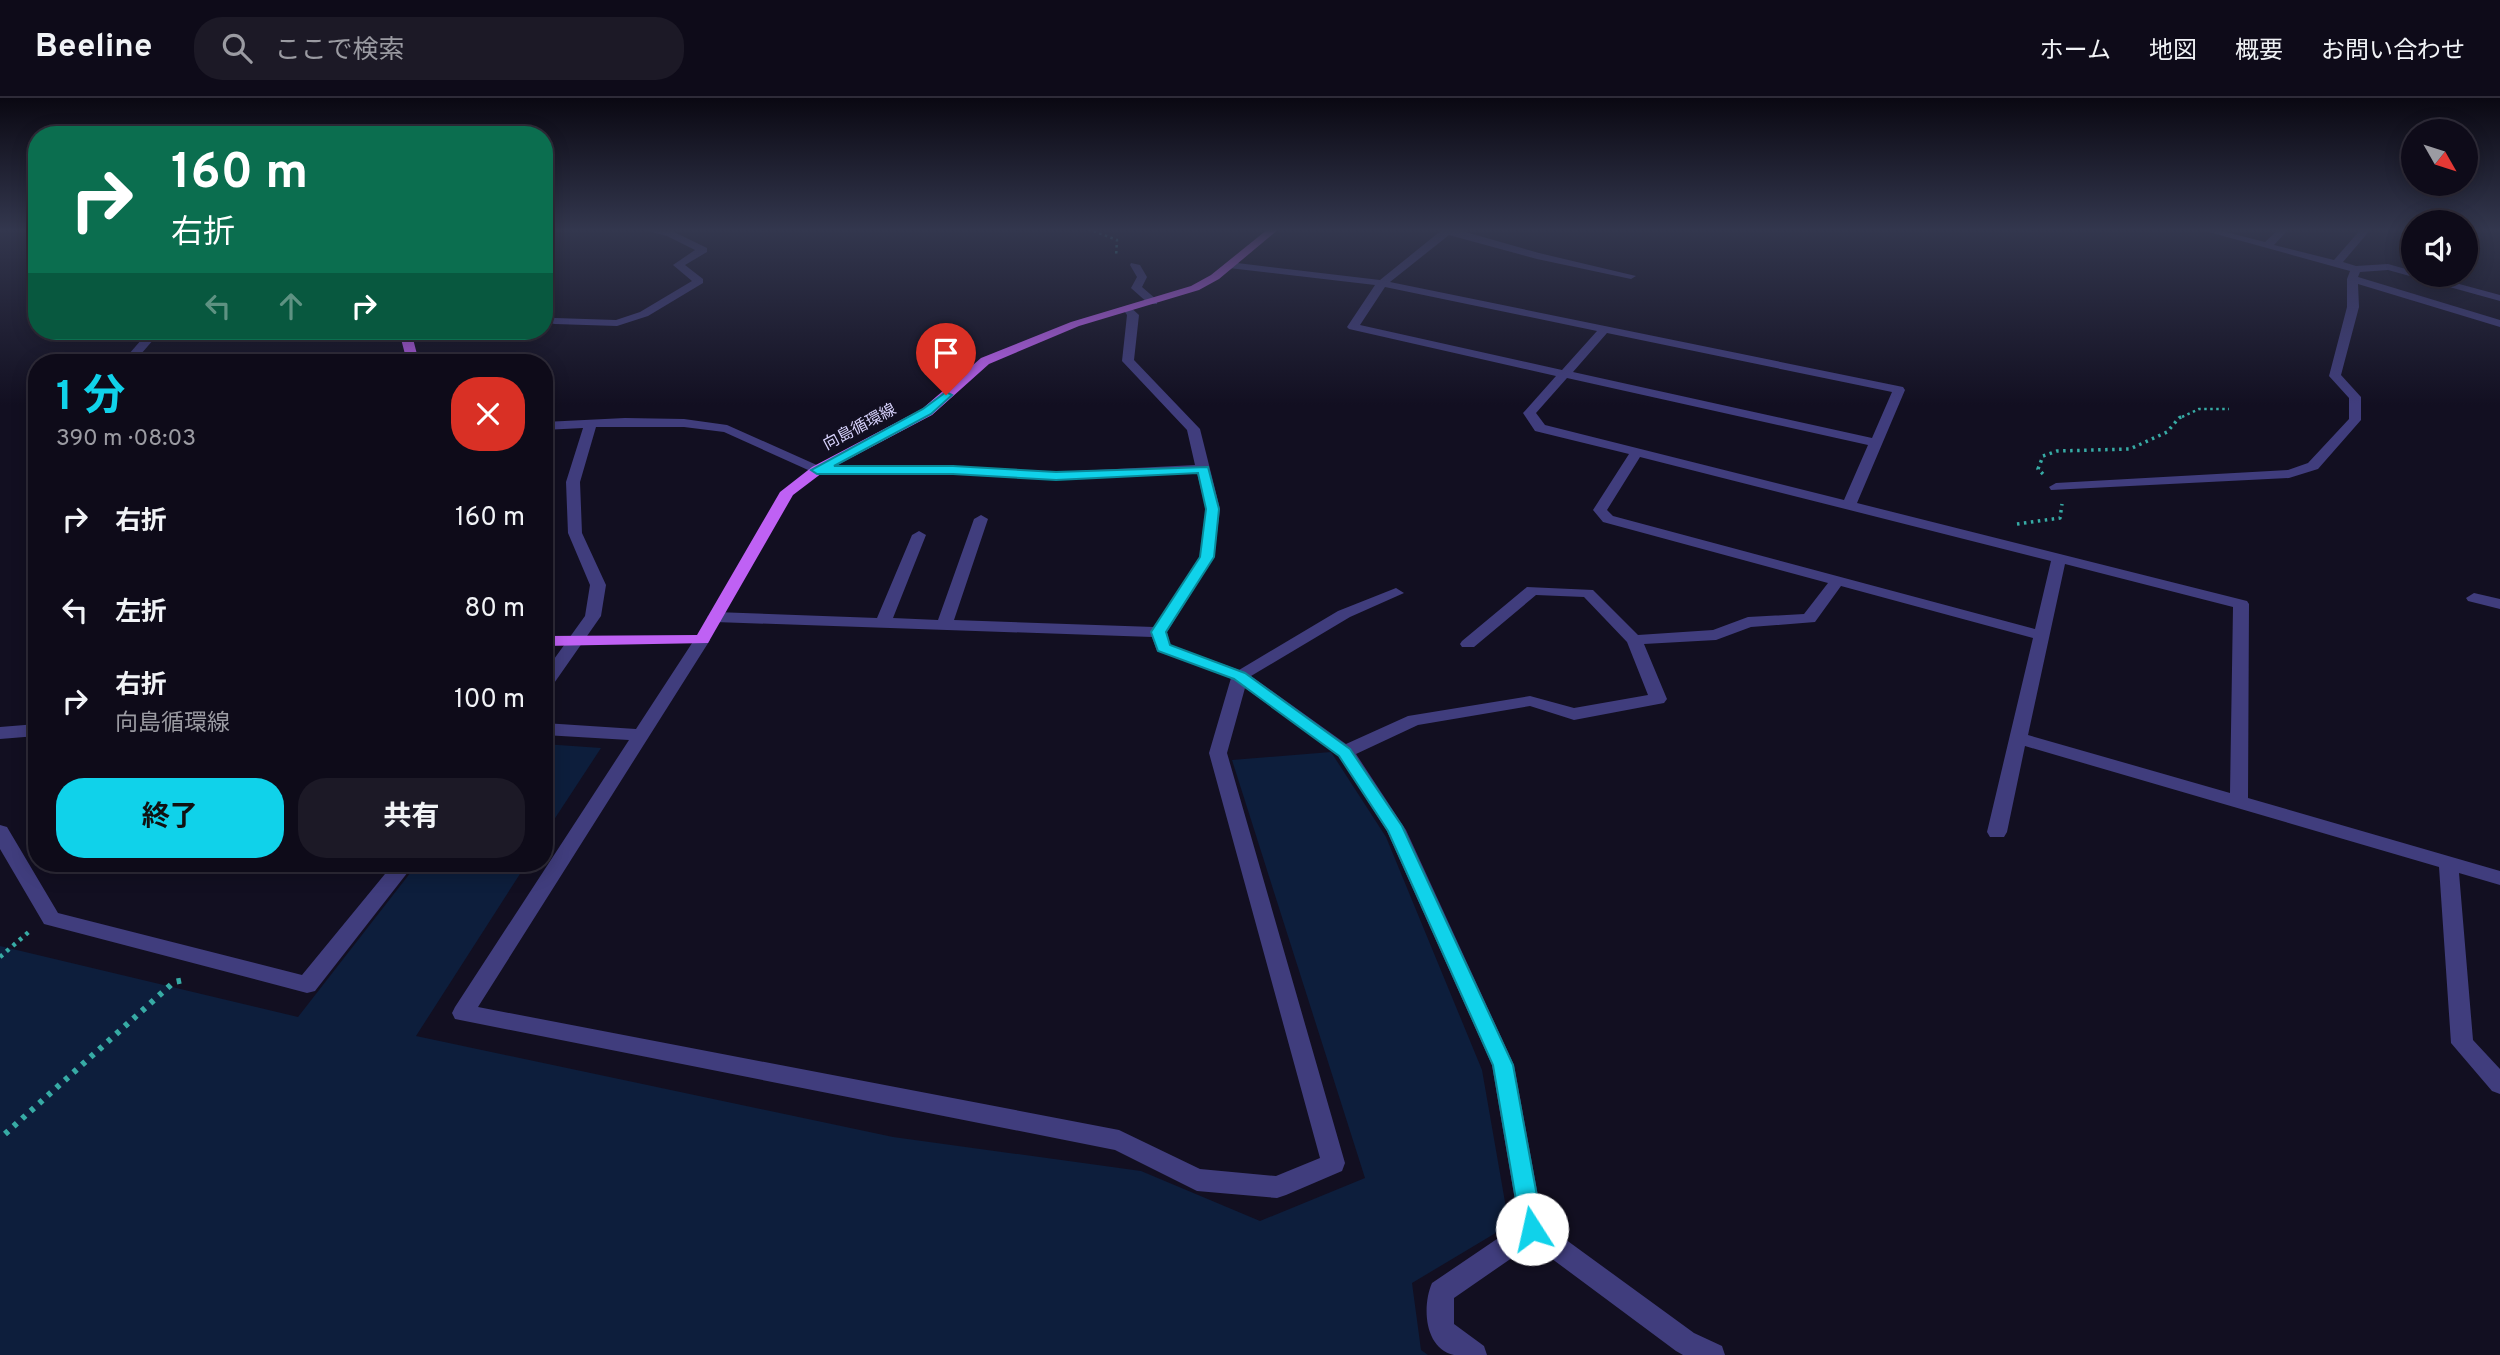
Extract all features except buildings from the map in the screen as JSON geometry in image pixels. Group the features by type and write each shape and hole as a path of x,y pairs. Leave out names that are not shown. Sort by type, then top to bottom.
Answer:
{"main road":[{"name":"向島循環線","path":"702,640 787,492 817,470 927,412 985,361 1075,324 1195,288"},
{"path":"553,641 702,640"}],"street":[{"path":"553,320 617,323 644,314 688,288"},
{"path":"1136,288 1153,302"},
{"path":"1379,288 1353,327 1566,372 1876,443"},
{"path":"1405,288 1899,390 1849,505"},
{"path":"2056,487 2289,474 2313,466 2355,420 2355,397 2336,376 2353,307 2354,288"},
{"path":"2394,288 2500,324"},
{"path":"2463,288 2500,298"},
{"path":"1128,308 1133,315 1128,361 1193,429 1213,509 1207,557 1159,632 1163,648 1240,676 1345,752 1396,830 1503,1065 1532,1229 1685,1342 1712,1355"},
{"path":"1606,328 1530,412 1540,428 2241,604 2239,802"},
{"path":"135,354 147,340"},
{"path":"553,426 684,423 727,429 817,470 953,470 1056,476 1203,469"},
{"path":"553,673 593,616 598,586 575,533 573,482 591,424"},
{"path":"1637,452 1600,510 1608,519 2042,636"},
{"path":"944,625 981,519"},
{"path":"883,622 919,535"},
{"path":"1997,832 2059,558"},
{"path":"1634,640 1717,635 1748,622 1809,619 1837,581"},
{"path":"1345,752 1414,720 1530,701 1574,714 1658,699 1634,640 1588,593 1532,590 1468,644"},
{"path":"552,872 463,1013 1119,1140 1197,1180 1277,1187 1333,1163 1217,753 1240,676 1344,614 1396,593"},
{"path":"2474,598 2500,604"},
{"path":"715,617 1159,632"},
{"path":"553,871 702,640"},
{"path":"553,730 639,735"},
{"path":"0,733 28,731"},
{"path":"2020,738 2500,878"},
{"path":"0,832 51,919 307,985 398,872"},
{"path":"2448,863 2462,1043 2500,1084"},
{"path":"1474,1355 1441,1330 1441,1292 1532,1229"}],"path":[{"path":"0,957 36,926 51,919"},
{"path":"5,1134 174,982"}],"water":[{"path":"553,745 601,748 553,821"},
{"path":"1331,752 1386,837 1482,1070 1509,1225 1412,1283 1421,1350 1428,1355 0,1355 0,946 298,1017 411,872 521,872 416,1036 893,1137 1141,1171 1260,1221 1365,1178 1232,760"}],"route":[{"path":"946,395 927,412 817,470 953,470 1056,476 1203,469 1213,509 1207,557 1159,632 1163,648 1240,676 1345,752 1396,830 1503,1065 1532,1229"}]}
